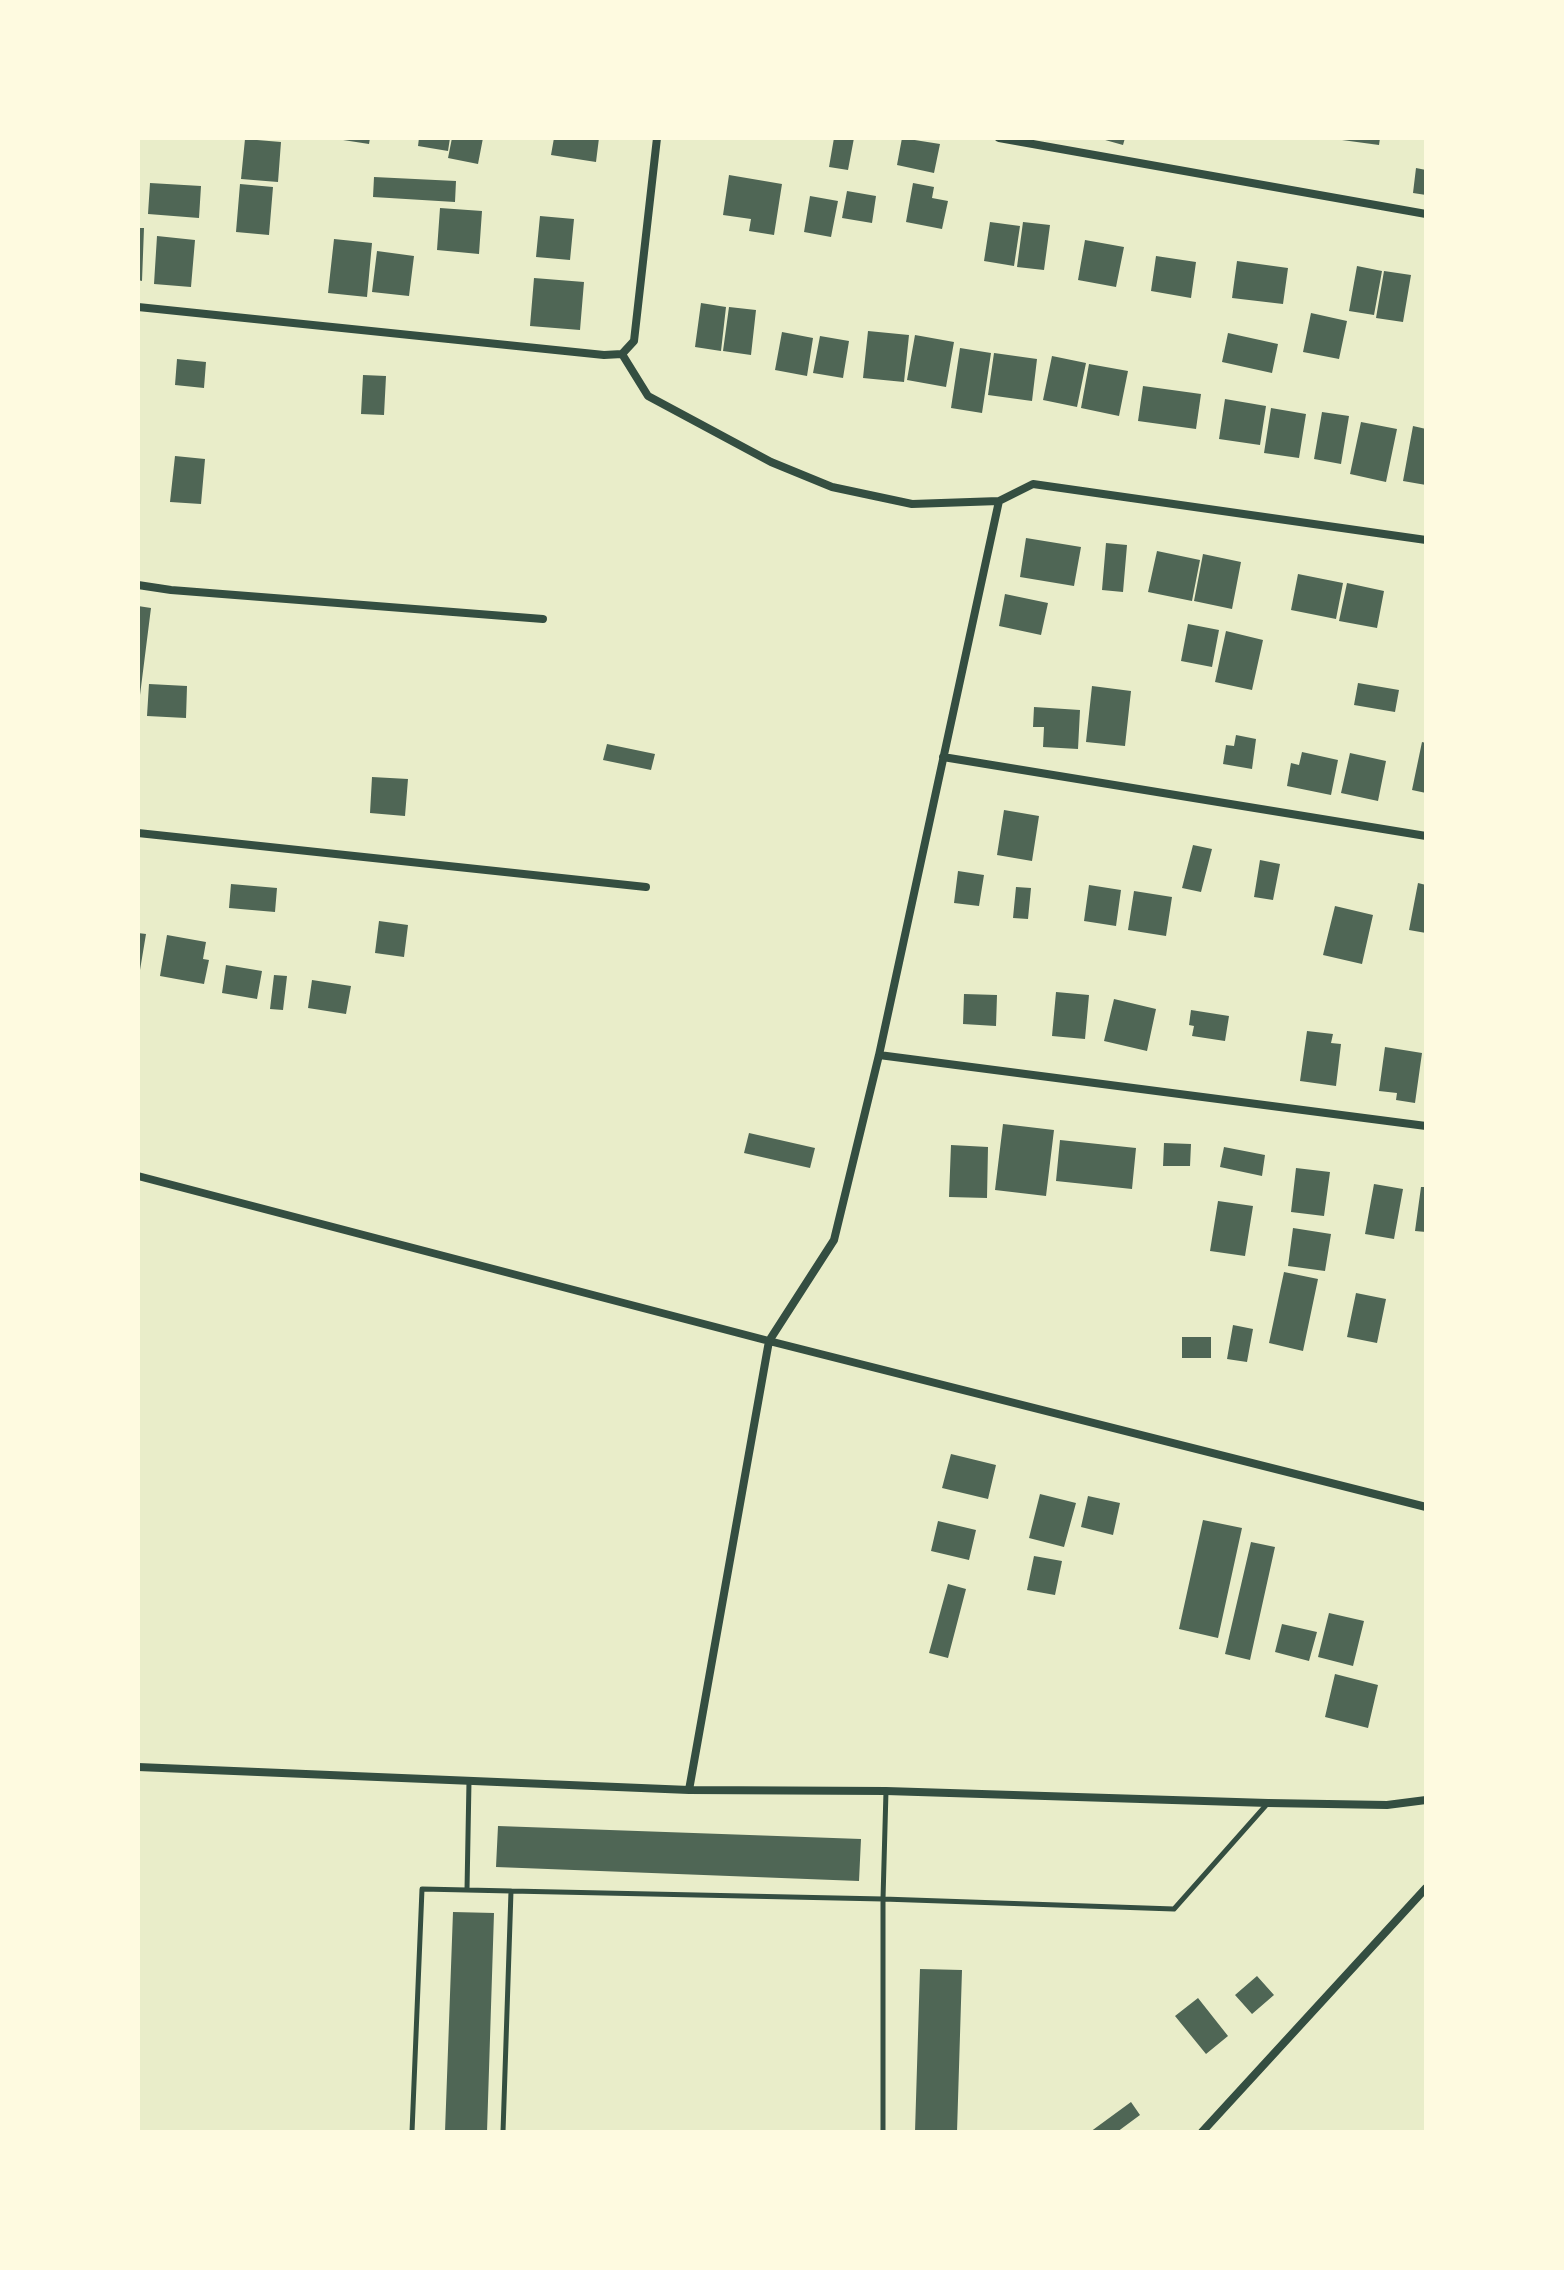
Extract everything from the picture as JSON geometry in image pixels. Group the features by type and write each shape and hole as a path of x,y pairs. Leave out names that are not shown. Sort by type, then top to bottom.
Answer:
{"street":[{"path":"138,307 604,355 622,354 634,341 657,138"},
{"path":"999,138 1426,214"},
{"path":"622,354 648,396 771,462 832,487 912,504 999,501 1033,484 1426,540"},
{"path":"689,1790 769,1341 834,1240 879,1055 999,501"},
{"path":"138,585 543,619"},
{"path":"943,757 1426,836"},
{"path":"138,833 646,887"},
{"path":"879,1055 1426,1126"},
{"path":"138,1176 769,1341 1426,1507"},
{"path":"138,1767 689,1790 886,1791 1387,1805 1426,1800"},
{"path":"1202,2132 1426,1888"}],"lane":[{"path":"467,1890 469,1781"},
{"path":"883,2132 886,1791"},
{"path":"412,2132 422,1889 1174,1909 1268,1803"},
{"path":"503,2132 511,1891"}],"building":[{"path":"343,138 370,138 369,144"},
{"path":"419,138 450,138 448,151 418,146"},
{"path":"452,138 483,138 478,164 448,158"},
{"path":"554,138 599,138 596,162 551,155"},
{"path":"834,138 854,138 848,170 829,167"},
{"path":"902,138 940,144 934,173 897,165"},
{"path":"1098,138 1125,138 1123,145"},
{"path":"1342,138 1380,138 1379,145"},
{"path":"245,139 281,142 278,182 241,179"},
{"path":"1416,168 1426,170 1426,195 1413,193"},
{"path":"729,175 782,184 774,235 749,231 751,219 723,215"},
{"path":"374,177 456,181 455,202 373,197"},
{"path":"150,183 201,186 199,218 148,214"},
{"path":"913,183 934,187 932,198 948,201 942,229 906,222"},
{"path":"240,184 273,187 269,235 236,232"},
{"path":"847,191 876,196 872,223 842,218"},
{"path":"810,196 838,201 831,237 804,232"},
{"path":"440,208 482,211 479,254 437,250"},
{"path":"540,216 574,219 570,260 536,257"},
{"path":"990,222 1020,226 1014,266 984,261"},
{"path":"1023,222 1050,225 1044,270 1017,267"},
{"path":"138,228 144,228 142,281 138,280"},
{"path":"157,236 195,240 191,287 154,284"},
{"path":"334,239 372,243 367,297 328,293"},
{"path":"1085,240 1124,247 1116,287 1078,280"},
{"path":"377,251 414,256 409,296 372,292"},
{"path":"1156,256 1196,262 1191,298 1151,291"},
{"path":"1237,261 1288,268 1283,304 1232,298"},
{"path":"1357,266 1382,271 1374,315 1349,311"},
{"path":"1384,271 1411,275 1403,322 1376,318"},
{"path":"534,278 584,282 580,330 530,326"},
{"path":"701,303 726,307 721,351 695,347"},
{"path":"729,307 756,310 751,355 723,351"},
{"path":"1311,313 1347,321 1339,359 1303,352"},
{"path":"868,331 909,335 904,382 863,378"},
{"path":"782,332 813,338 807,376 775,370"},
{"path":"1228,333 1278,344 1272,373 1222,362"},
{"path":"915,335 954,342 946,387 907,380"},
{"path":"820,336 849,341 843,378 813,373"},
{"path":"960,348 991,353 982,413 951,408"},
{"path":"994,353 1037,359 1032,401 988,395"},
{"path":"1052,356 1086,363 1077,407 1043,400"},
{"path":"177,359 206,362 204,388 175,385"},
{"path":"1089,364 1128,371 1119,416 1081,408"},
{"path":"363,375 386,376 384,415 361,414"},
{"path":"1143,386 1201,394 1196,429 1138,421"},
{"path":"1225,399 1266,406 1260,445 1219,439"},
{"path":"1271,408 1306,414 1299,458 1264,453"},
{"path":"1322,412 1349,416 1341,464 1314,459"},
{"path":"1361,422 1397,429 1386,482 1350,474"},
{"path":"1413,426 1426,429 1426,485 1403,481"},
{"path":"175,456 205,459 201,504 170,502"},
{"path":"1026,538 1081,547 1074,586 1020,577"},
{"path":"1106,543 1127,545 1123,592 1102,590"},
{"path":"1157,551 1200,560 1192,601 1148,592"},
{"path":"1203,554 1241,562 1232,609 1194,601"},
{"path":"1298,574 1343,583 1336,619 1291,610"},
{"path":"1347,583 1384,591 1377,628 1339,621"},
{"path":"1005,594 1048,603 1041,635 999,626"},
{"path":"138,606 151,608 140,695 138,695"},
{"path":"1188,624 1219,630 1212,667 1181,661"},
{"path":"1226,631 1263,640 1252,690 1215,682"},
{"path":"1358,683 1399,690 1395,712 1354,705"},
{"path":"149,684 187,686 186,718 147,716"},
{"path":"1092,686 1131,691 1125,746 1086,742"},
{"path":"1034,707 1080,710 1078,749 1043,747 1044,727 1033,727"},
{"path":"1236,735 1256,739 1252,769 1223,764 1226,745 1234,746"},
{"path":"1422,742 1426,743 1426,793 1412,790"},
{"path":"607,744 655,754 651,770 603,760"},
{"path":"1302,752 1338,760 1331,795 1287,786 1291,763 1299,765"},
{"path":"1350,753 1386,761 1378,801 1341,793"},
{"path":"372,777 408,779 405,816 370,813"},
{"path":"1004,810 1039,816 1032,861 997,855"},
{"path":"1193,845 1212,849 1201,892 1182,888"},
{"path":"1260,860 1280,864 1273,900 1254,897"},
{"path":"958,871 984,875 979,906 954,903"},
{"path":"1418,883 1426,885 1426,933 1409,930"},
{"path":"231,884 277,888 275,912 229,908"},
{"path":"1089,885 1121,890 1116,926 1084,921"},
{"path":"1016,887 1031,888 1028,919 1013,918"},
{"path":"1134,891 1172,897 1166,936 1128,930"},
{"path":"1335,906 1373,915 1362,964 1323,955"},
{"path":"379,921 408,925 404,957 375,953"},
{"path":"138,933 146,934 140,970 138,969"},
{"path":"167,935 206,942 203,959 209,960 204,984 160,976"},
{"path":"226,965 262,971 257,999 222,993"},
{"path":"274,975 287,976 283,1010 270,1009"},
{"path":"312,980 351,986 346,1014 308,1008"},
{"path":"1056,992 1089,995 1085,1039 1052,1036"},
{"path":"964,994 997,995 996,1026 963,1024"},
{"path":"1114,999 1156,1009 1147,1051 1104,1041"},
{"path":"1191,1010 1229,1016 1225,1041 1192,1036 1194,1026 1189,1025"},
{"path":"1307,1031 1333,1034 1331,1043 1341,1044 1336,1086 1300,1081"},
{"path":"1385,1047 1422,1053 1415,1103 1396,1100 1397,1093 1379,1091"},
{"path":"1003,1124 1054,1130 1046,1196 995,1190"},
{"path":"749,1133 815,1148 810,1168 744,1153"},
{"path":"1060,1140 1136,1148 1132,1189 1056,1181"},
{"path":"1164,1143 1191,1144 1190,1166 1163,1166"},
{"path":"951,1145 988,1147 987,1198 949,1197"},
{"path":"1224,1147 1265,1155 1262,1176 1220,1167"},
{"path":"1296,1168 1330,1172 1324,1216 1291,1212"},
{"path":"1374,1184 1403,1189 1394,1239 1365,1234"},
{"path":"1421,1187 1426,1187 1426,1232 1415,1231"},
{"path":"1218,1201 1253,1206 1245,1256 1210,1251"},
{"path":"1293,1228 1331,1234 1325,1271 1288,1266"},
{"path":"1284,1272 1318,1279 1303,1351 1269,1343"},
{"path":"1356,1293 1386,1299 1377,1343 1347,1337"},
{"path":"1233,1325 1253,1329 1247,1362 1227,1359"},
{"path":"1182,1337 1211,1337 1211,1358 1182,1358"},
{"path":"951,1454 996,1465 988,1499 942,1488"},
{"path":"1040,1494 1076,1503 1064,1547 1029,1538"},
{"path":"1088,1496 1120,1503 1113,1535 1081,1527"},
{"path":"1203,1520 1242,1528 1218,1638 1179,1629"},
{"path":"938,1521 976,1530 969,1560 931,1551"},
{"path":"1251,1542 1275,1547 1250,1660 1225,1654"},
{"path":"1034,1556 1062,1561 1055,1595 1027,1590"},
{"path":"948,1584 966,1589 948,1658 929,1653"},
{"path":"1329,1613 1364,1621 1353,1666 1318,1657"},
{"path":"1282,1624 1317,1632 1309,1661 1275,1652"},
{"path":"1335,1674 1378,1685 1368,1728 1325,1717"},
{"path":"498,1826 861,1839 859,1881 496,1867"},
{"path":"453,1912 494,1913 487,2132 445,2132"},
{"path":"920,1969 962,1970 957,2132 915,2132"},
{"path":"1257,1976 1274,1995 1252,2014 1235,1995"},
{"path":"1198,1998 1228,2036 1206,2054 1175,2016"},
{"path":"1131,2102 1140,2115 1117,2132 1090,2132"}]}
